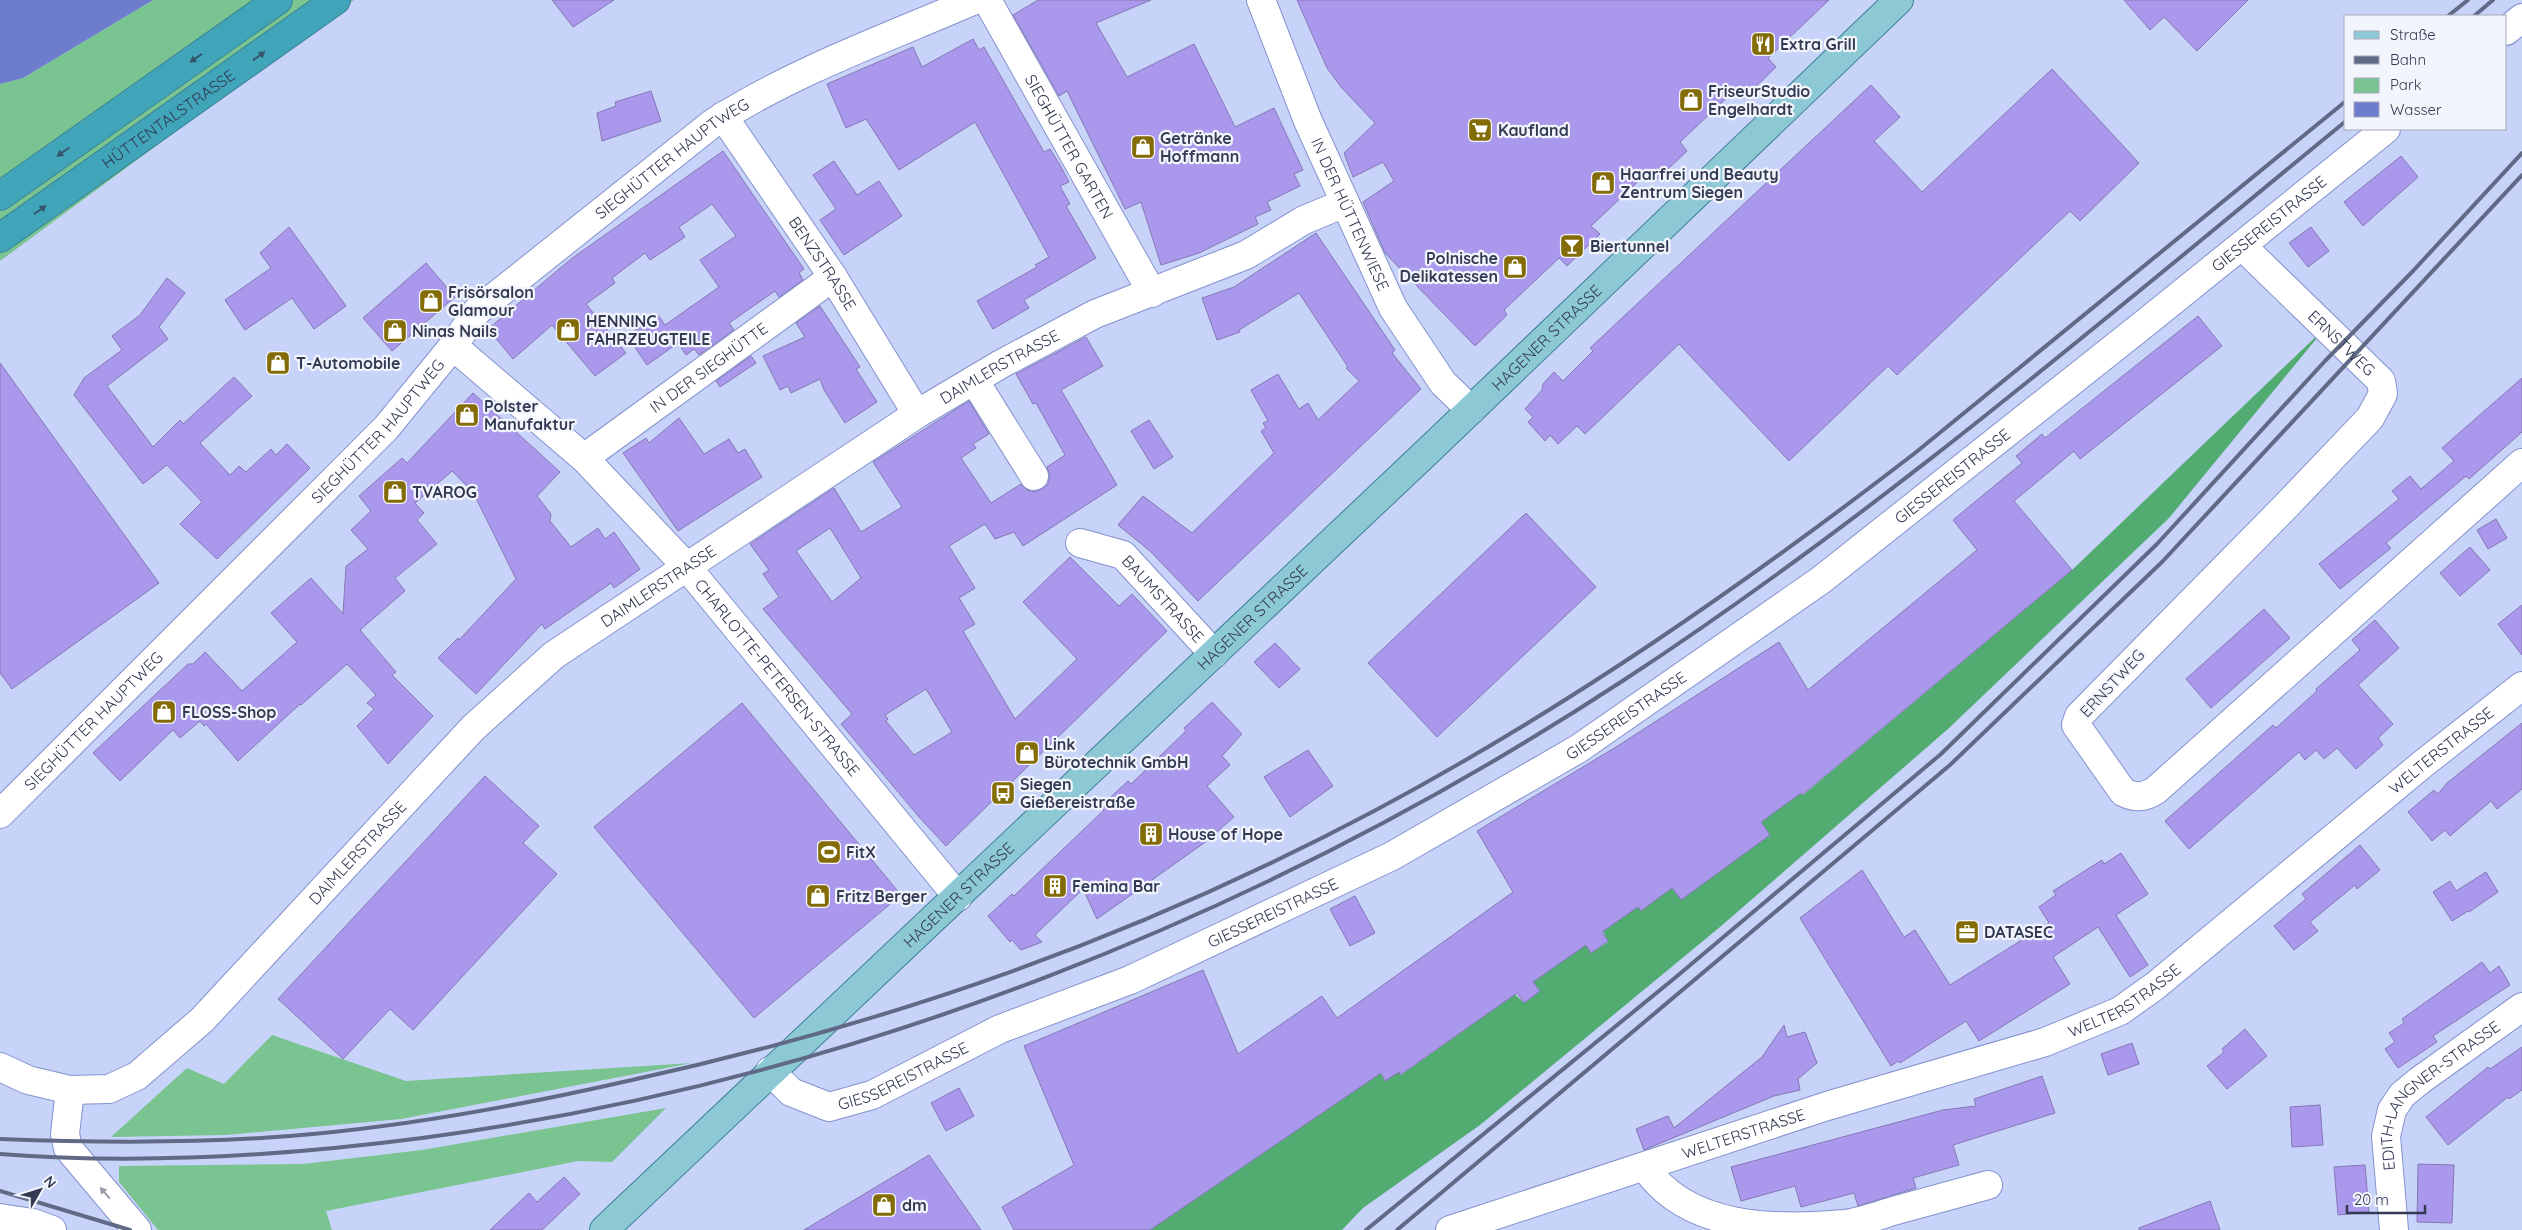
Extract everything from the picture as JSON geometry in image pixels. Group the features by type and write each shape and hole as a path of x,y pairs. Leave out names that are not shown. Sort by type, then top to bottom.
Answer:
{"highway":[{"path":"0,196 278,0"},
{"name":"HÜTTENTALSTRASSE","path":"0,238 336,0"}],"main road":[{"name":"HAGENER STRASSE","path":"604,1230 770,1071 958,898 1472,410 1899,0"}],"street":[{"name":"SIEGHÜTTER HAUPTWEG","path":"0,814 386,428 453,346 476,311 723,116 814,70 975,0"},
{"name":"SIEGHÜTTER GARTEN","path":"987,0 1152,292"},
{"name":"IN DER HÜTTENWIESE","path":"1261,0 1308,121 1393,308 1444,383 1472,410"},
{"path":"2507,30 2522,18"},
{"name":"BENZSTRASSE","path":"723,116 833,278 916,414"},
{"name":"GIESSEREISTRASSE","path":"770,1071 791,1092 829,1107 872,1095 1000,1030 1130,980 1392,856 1578,749 1821,580 2242,246 2385,130"},
{"name":"DAIMLERSTRASSE","path":"0,1067 28,1080 70,1090 109,1089 137,1076 202,1020 473,728 554,655 916,414 974,380 1094,314 1246,255 1304,220 1345,203"},
{"name":"ERNSTWEG","path":"2242,246 2381,381 2383,394 2370,418 2286,506 2078,716 2076,725 2123,792 2133,797 2143,797 2156,790 2522,463"},
{"name":"IN DER SIEGHÜTTE","path":"584,458 833,278"},
{"name":"CHARLOTTE-PETERSEN-STRASSE","path":"453,346 584,458 686,566 958,898"},
{"path":"974,380 1034,476"},
{"name":"BAUMSTRASSE","path":"1080,543 1123,555 1214,654"},
{"name":"WELTERSTRASSE","path":"1450,1230 1827,1106 2045,1042 2120,1011 2155,986 2424,763 2522,686"},
{"name":"EDITH-LANGNER-STRASSE","path":"2394,1230 2386,1136 2392,1110 2402,1095 2419,1080 2522,1007"},
{"path":"70,1090 65,1134 68,1148 137,1230"},
{"path":"1645,1167 1656,1184 1676,1200 1705,1217 1774,1229 1805,1230 1847,1224 1988,1185"},
{"path":"0,1218 33,1223 52,1230"}],"green space":[{"path":"153,0 354,0 0,261 0,84 23,78"},
{"path":"2326,327 2169,518 1948,729 1720,927 1480,1125 1363,1208 1342,1230 1150,1230 1380,1073 1385,1080 1399,1072 1401,1075 1515,994 1524,1003 1540,991 1533,982 1585,944 1591,953 1608,942 1603,931 1638,906 1641,910 1672,888 1770,835 1761,822 1801,793 1803,795 2072,570"},
{"path":"272,1035 406,1081 692,1063 401,1119 227,1135 111,1137 187,1068 224,1084"},
{"path":"666,1108 612,1162 578,1161 326,1211 332,1230 158,1230 119,1182 119,1166 303,1164 422,1150"}],"water":[{"path":"0,0 153,0 23,78 0,84"}],"building":[{"path":"552,0 614,0 573,27"},
{"path":"1038,0 1151,0 1096,23 1127,77 1194,44 1235,127 1274,108 1303,170 1294,174 1300,186 1267,202 1271,210 1255,217 1258,224 1199,253 1161,265 1141,202 1125,209 1067,91 1059,96 1013,15"},
{"path":"1297,0 1829,0 1768,58 1776,67 1743,99 1734,91 1680,142 1687,151 1654,182 1646,174 1591,226 1600,234 1567,266 1559,258 1504,310 1507,315 1475,346 1385,253 1363,202 1394,181 1383,162 1353,177 1344,153 1375,123 1341,87 1327,68"},
{"path":"2124,0 2248,0 2197,51 2164,17 2150,30"},
{"path":"973,39 979,50 984,47 1044,152 1050,149 1060,165 1069,182 1060,186 1070,204 1066,206 1096,258 1024,300 1029,308 993,329 977,301 1037,267 1035,265 1049,257 975,122 899,170 866,119 846,128 827,84 913,47 922,67"},
{"path":"2052,69 2139,163 2080,221 2070,211 1897,375 1888,366 1789,461 1679,344 1585,434 1577,426 1558,444 1550,435 1545,441 1528,422 1533,417 1525,409 1542,390 1543,384 1554,372 1563,381 1593,351 1590,348 1871,85 1900,117 1874,141 1922,192"},
{"path":"651,91 661,121 602,141 597,113 616,106 615,102"},
{"path":"723,151 804,269 799,273 803,280 779,297 775,291 729,323 734,330 699,355 694,349 686,355 678,343 647,365 627,336 658,315 665,325 719,287 700,260 736,236 712,204 679,227 685,237 650,260 645,253 612,278 615,283 586,304 626,353 595,376 552,325 513,359 488,329 571,259"},
{"path":"2401,156 2418,177 2363,226 2344,202"},
{"path":"834,161 857,195 879,181 902,216 844,255 820,220 836,209 813,175"},
{"path":"289,227 346,306 314,329 292,298 245,330 225,300 271,268 260,253"},
{"path":"2311,227 2329,251 2308,267 2289,243"},
{"path":"1316,233 1395,350 1392,353 1421,389 1198,601 1150,551 1118,525 1143,496 1192,533 1274,453 1261,431 1266,428 1263,423 1268,421 1251,390 1278,374 1299,409 1308,403 1318,420 1359,381 1346,368 1348,367 1299,293 1239,330 1240,332 1217,340 1202,298 1234,287"},
{"path":"426,263 455,297 392,351 363,318"},
{"path":"167,278 185,293 159,327 168,339 107,386 153,447 180,420 183,424 234,377 252,396 200,443 230,475 239,466 246,472 271,449 276,455 287,444 310,468 217,559 180,524 202,502 167,465 143,484 74,395 84,378 122,350 112,336 140,315"},
{"path":"820,306 860,367 856,369 877,402 845,423 824,390 820,379 791,393 788,386 780,390 763,356 805,337 796,323"},
{"path":"2198,316 2222,346 2080,459 2074,451 2014,501 2072,570 1802,795 1801,793 1761,822 1770,835 1681,900 1672,888 1641,911 1638,907 1602,932 1608,941 1591,953 1586,945 1533,982 1540,991 1524,1003 1517,993 1400,1075 1399,1072 1385,1081 1381,1073 1150,1230 1014,1230 1002,1207 1074,1165 1024,1046 1203,970 1238,1054 1322,996 1337,1018 1513,892 1477,831 1616,747 1779,642 1808,690 1977,550 1953,520 2022,463 2016,456 2042,434 2045,438"},
{"path":"1086,337 1103,366 1061,390 1117,485 1023,546 1014,532 995,539 985,524 949,546 975,588 959,598 975,624 963,631 1015,719 1077,659 1023,602 1070,557 1119,606 1132,594 1167,631 946,846 919,817 841,724 852,714 763,609 779,597 763,574 769,570 750,544 834,488 861,532 902,507 873,462 969,401 989,434 973,444 976,448 961,458 991,503 1021,484 1027,490 1035,492 1042,489 1048,484 1050,476 1047,467 1065,455 1036,403 1033,404 1016,374","holes":["830,528 861,578 832,602 796,551","926,689 952,732 914,755 886,721 888,719 885,715"]},
{"path":"751,356 756,363 720,387 716,381"},
{"path":"0,363 159,583 12,689 0,673"},
{"path":"2522,378 2522,432 2469,479 2466,476 2386,543 2391,548 2340,589 2319,564 2399,499 2392,491 2410,476 2421,489 2454,461 2442,448"},
{"path":"473,393 560,472 537,496 551,514 550,521 571,547 598,528 605,539 614,532 640,569 614,588 611,583 545,629 542,624 476,694 438,658 458,638 459,640 516,579 473,492 452,471 415,503 424,513 417,520 437,544 395,578 405,591 360,630 396,672 392,675 433,716 388,764 357,726 374,709 367,703 376,695 347,664 238,761 206,724 204,726 200,721 180,738 173,730 120,781 93,753 188,664 193,664 205,652 242,691 297,642 271,613 311,578 343,614 346,566 368,549 351,530 371,511 359,496 402,458 407,463"},
{"path":"679,418 704,454 729,439 738,453 745,449 762,477 678,531 623,453 646,438 649,443"},
{"path":"1149,420 1173,457 1154,469 1131,431"},
{"path":"1526,513 1596,587 1437,737 1368,663"},
{"path":"2496,519 2507,538 2488,549 2477,530"},
{"path":"2470,547 2490,570 2460,596 2440,573"},
{"path":"2522,605 2522,655 2498,624"},
{"path":"2264,609 2290,638 2211,708 2186,679"},
{"path":"2375,620 2399,648 2358,685 2393,724 2378,738 2383,745 2356,769 2337,748 2324,759 2316,750 2305,760 2299,752 2189,849 2165,821 2273,725 2276,728 2360,650 2352,640"},
{"path":"1275,643 1300,669 1279,688 1254,662"},
{"path":"1212,702 1242,734 1222,756 1230,765 1207,786 1234,817 1204,843 1097,919 1083,889 1035,935 1042,942 1021,950 1012,940 1010,942 988,916 1012,894 1014,896 1104,810 1101,806 1128,781 1131,784 1186,731 1184,728"},
{"path":"742,703 901,895 754,1018 594,827"},
{"path":"2522,723 2522,789 2497,809 2491,801 2450,836 2445,830 2432,841 2408,812 2434,790 2438,794 2447,783"},
{"path":"1308,750 1333,786 1290,817 1264,777"},
{"path":"485,776 539,826 523,843 557,874 413,1030 390,1009 343,1059 278,999"},
{"path":"2360,845 2380,870 2357,889 2355,885 2310,922 2318,931 2294,950 2274,926 2306,899 2302,894"},
{"path":"2121,853 2148,894 2116,915 2148,965 2130,977 2098,927 2053,957 2070,984 1979,1041 1966,1021 1900,1063 1898,1061 1891,1066 1800,918 1862,870 1904,937 1915,930 1950,985 2049,923 2039,907 2056,895 2053,891 2102,860 2104,864"},
{"path":"2486,872 2498,892 2452,921 2433,892 2450,881 2456,891"},
{"path":"1355,896 1375,933 1350,946 1330,909"},
{"path":"2482,962 2490,973 2499,966 2510,985 2433,1036 2437,1042 2398,1068 2385,1049 2395,1042 2389,1033 2404,1023 2402,1019"},
{"path":"1784,1025 1787,1037 1805,1032 1817,1063 1798,1079 1800,1090 1774,1096 1644,1150 1636,1129 1668,1116 1674,1128 1762,1057"},
{"path":"2245,1029 2267,1056 2227,1089 2207,1066 2224,1052 2222,1049"},
{"path":"2132,1043 2139,1064 2108,1075 2101,1054"},
{"path":"2522,1047 2522,1090 2509,1099 2508,1097 2448,1145 2426,1117 2488,1067 2490,1069"},
{"path":"2042,1076 2055,1113 1953,1145 1959,1165 1913,1178 1916,1188 1858,1206 1854,1193 1801,1207 1795,1186 1741,1201 1731,1167 1943,1110 1976,1106 1974,1099"},
{"path":"959,1088 974,1116 946,1131 931,1103"},
{"path":"2320,1105 2323,1145 2292,1147 2290,1107"},
{"path":"929,1155 981,1230 804,1230 901,1172"},
{"path":"2418,1164 2454,1165 2452,1223 2417,1222"},
{"path":"2365,1165 2369,1212 2338,1215 2334,1167"},
{"path":"564,1177 580,1194 542,1230 490,1230 529,1193 537,1202"},
{"path":"2210,1201 2220,1230 2139,1230 2139,1228"}],"railway":[{"path":"2449,15 2468,0"},
{"path":"2475,15 2493,0"},
{"path":"0,1139 156,1142 235,1140 394,1125 553,1097 730,1057 920,1003 1013,971 1105,936 1196,898 1286,856 1447,771 1585,687 1720,597 1915,453 2344,103"},
{"path":"0,1154 105,1159 158,1159 264,1154 422,1138 582,1112 740,1076 895,1030 1048,976 1198,914 1344,843 1487,765 1624,680 1719,616 1902,481 1992,410 2344,123"},
{"path":"1366,1230 1676,977 1941,754 2157,544 2325,361 2413,271 2522,153"},
{"path":"1397,1230 1950,765 2162,562 2522,175"},
{"path":"0,1191 130,1230"}],"place":[{"name":"Extra Grill","path":"1763,44"},
{"name":"FriseurStudio Engelhardt","path":"1691,100"},
{"name":"Kaufland","path":"1480,130"},
{"name":"Getränke Hoffmann","path":"1143,147"},
{"name":"Haarfrei und Beauty Zentrum Siegen","path":"1603,183"},
{"name":"Biertunnel","path":"1572,246"},
{"name":"Polnische Delikatessen","path":"1515,267"},
{"name":"Frisörsalon Glamour","path":"431,301"},
{"name":"HENNING FAHRZEUGTEILE","path":"568,330"},
{"name":"Ninas Nails","path":"395,331"},
{"name":"T-Automobile","path":"278,363"},
{"name":"Polster Manufaktur","path":"467,415"},
{"name":"TVAROG","path":"395,492"},
{"name":"FLOSS-Shop","path":"164,712"},
{"name":"Link Bürotechnik GmbH","path":"1027,753"},
{"name":"Siegen Gießereistraße","path":"1003,793"},
{"name":"House of Hope","path":"1151,834"},
{"name":"FitX","path":"829,852"},
{"name":"Femina Bar","path":"1055,886"},
{"name":"Fritz Berger","path":"818,896"},
{"name":"DATASEC","path":"1967,932"},
{"name":"dm","path":"884,1205"}]}
